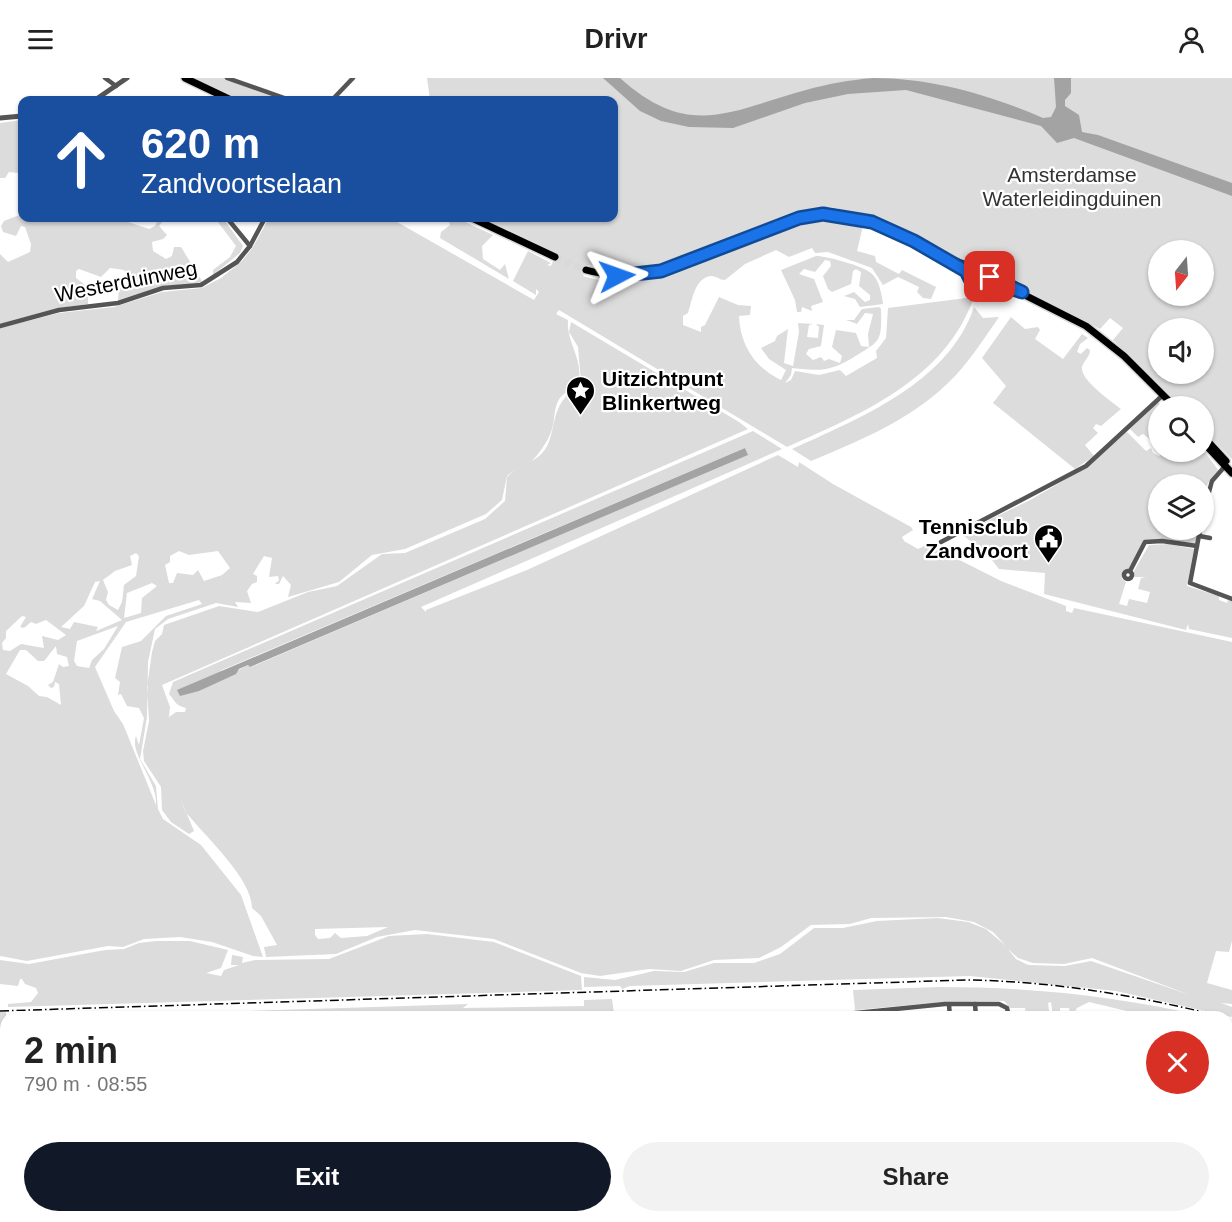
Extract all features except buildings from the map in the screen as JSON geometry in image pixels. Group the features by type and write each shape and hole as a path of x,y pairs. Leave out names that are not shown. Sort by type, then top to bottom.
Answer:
{"main road":[{"path":"185,78 223,96"},
{"path":"585,270 617,276 661,271 799,218 823,214 872,222 968,269 971,281 984,277 1022,292 1086,326 1139,371 1162,396"},
{"path":"481,222 555,257"},
{"path":"968,269 981,264 984,277"},
{"path":"1214,449 1232,473"},
{"path":"1214,452 1228,465"}],"street":[{"path":"105,78 116,86"},
{"path":"101,96 127,78"},
{"path":"227,78 279,96"},
{"path":"336,96 353,78"},
{"path":"0,118 18,116"},
{"path":"230,222 250,246"},
{"name":"Westerduinweg","path":"0,326 58,310 118,303 163,288 201,285 226,270 250,246 263,222"},
{"path":"968,290 971,281"},
{"path":"941,542 1086,466 1148,409"},
{"path":"1214,481 1228,465"},
{"path":"1198,540 1190,583 1232,599"},
{"path":"1130,571 1145,542 1162,541 1197,546"},
{"path":"975,1004 976,1011"},
{"path":"879,1011 949,1005 1001,1004 1008,1011"},
{"path":"949,1005 950,1011"}],"green space":[{"path":"193,78 223,78 275,96 229,96"},
{"name":"Amsterdamse Waterleidingduinen","path":"427,78 1232,78 1232,459 1214,441 1214,396 1170,396 1158,384 1214,384 1214,318 1148,318 1148,374 1113,340 1123,328 1110,318 1100,329 996,275 997,272 994,269 997,262 987,256 961,259 876,217 830,207 796,211 705,247 684,259 652,269 627,271 588,265 583,276 622,282 658,278 693,267 759,237 793,226 827,221 863,226 857,251 875,256 876,262 899,274 902,270 936,287 931,299 923,298 917,292 919,287 898,277 883,285 872,268 828,252 815,253 812,248 789,257 776,250 745,264 725,280 711,276 701,281 697,286 688,313 683,316 683,325 701,332 701,327 705,325 719,297 738,305 751,306 750,315 739,316 742,337 757,362 781,380 786,370 769,359 761,348 775,341 777,336 788,329 784,363 793,366 799,332 798,323 813,324 809,325 807,337 818,338 819,327 816,324 824,325 821,346 809,349 806,354 813,360 821,357 824,361 829,359 840,363 842,356 832,347 836,330 856,333 861,346 869,347 868,334 873,314 865,313 857,324 846,320 854,320 862,309 879,307 881,309 880,335 869,348 831,368 818,370 792,368 791,375 785,383 791,380 795,371 819,375 840,370 846,376 877,358 876,351 886,338 888,308 974,297 961,326 943,351 922,372 897,391 871,407 787,447 559,310 556,314 568,320 569,335 578,363 579,379 576,385 562,395 558,401 550,435 532,461 545,450 561,403 581,382 578,347 569,332 571,322 748,429 162,685 170,707 169,717 176,712 185,712 186,708 178,704 169,694 173,682 753,431 782,449 421,607 426,612 426,610 527,570 778,455 798,467 799,462 833,484 911,527 913,530 902,537 904,541 918,549 928,544 1001,581 1066,606 1066,611 1072,613 1074,608 1232,642 1232,941 1229,952 1216,951 1207,983 1232,990 1232,1004 1221,1003 1232,1007 1232,1011 1205,1011 1116,991 970,976 630,986 622,989 620,986 584,987 584,977 615,980 654,971 684,972 714,963 754,963 780,954 814,928 843,928 877,921 938,918 968,922 986,929 1006,946 993,932 974,922 946,917 871,918 850,924 811,925 781,947 759,958 714,960 681,971 649,969 600,976 581,973 494,939 415,930 377,937 336,954 266,957 264,947 277,945 261,916 252,908 245,884 227,859 186,812 194,831 189,834 171,822 162,810 161,787 144,761 143,751 149,721 147,694 147,717 140,759 156,786 158,809 163,819 201,845 241,895 263,957 253,956 212,942 180,937 144,939 123,947 108,946 27,961 0,956 0,328 59,313 114,307 162,292 202,288 221,278 242,261 267,222 397,222 534,300 539,292 536,289 536,295 513,281 528,251 551,263 547,265 551,266 557,253 492,222 618,222 618,96 429,96","holes":["745,448 747,455 251,667 248,665 199,691 222,670","517,468 507,477 505,501 485,519 405,553 382,554 337,586 308,592 258,612 219,606 164,625 162,634 155,641 148,683 148,662 155,629 168,619 216,603 238,607 235,602 251,603 247,591 252,584 257,582 257,576 253,574 264,556 272,558 269,577 278,576 279,580 275,584 279,584 283,576 291,585 288,597 339,582 372,555 405,549 486,514 502,500 507,476","179,551 189,555 218,551 230,568 222,575 204,581 198,570 193,575 177,573 173,583 169,583 165,565 170,562 170,556","136,553 139,556 136,576 124,585 122,602 118,610 109,605 106,600 108,592 103,580 115,571 132,565 130,556","100,581 92,599 100,601 122,620 96,631 98,627 74,622 70,629 61,627 84,606 95,582","152,583 157,586 142,598 141,613 124,618 127,593","199,600 202,604 166,616 141,641 122,647 115,678 120,682 118,695 121,694 127,706 139,708 144,718 139,745 136,736 136,751 153,787 156,805 123,724 114,711 95,667 126,622","22,616 26,617 20,627 24,628 31,622 36,624 46,620 66,635 58,640 42,636 44,648 21,644 10,651 3,650 2,643 6,638 6,631","118,626 104,649 92,660 89,668 77,666 74,661 77,641","56,646 57,654 67,657 69,666 63,667 59,664 53,682 48,685 51,688 54,687 55,682 59,684 61,705 47,697 39,696 28,686 6,674 20,650 26,650 38,661 44,661","388,927 367,936 341,938 335,933 330,938 318,939 315,929","1008,949 1018,958 1033,963 1064,964 1092,958 1190,995 1091,961 1065,966 1028,965 1016,959"]},
{"path":"18,121 18,173 9,172 5,178 0,178 0,123"},
{"path":"18,216 18,222 128,222 149,229 157,222 162,222 159,226 167,235 163,239 152,242 153,251 166,259 172,256 174,247 181,247 203,283 164,286 118,300 119,288 129,288 132,285 124,270 110,268 101,277 79,269 76,271 76,278 88,287 88,304 59,308 0,324 0,254 8,262 30,252 31,244 25,227 21,226 16,236 3,232 1,226 4,221"},
{"path":"218,222 226,222 243,246 240,253 213,275 213,270 230,257 236,246"},
{"path":"449,222 465,222 493,235 482,246 483,259 500,270 505,264 509,279 440,238 441,232 450,225"},
{"path":"816,256 845,262 871,273 878,283 883,304 860,307 855,299 844,296 854,292 865,302 870,300 870,295 859,286 861,272 856,269 853,271 851,284 832,292 828,289 823,276 831,266 830,261 825,260 815,272 804,269 799,274 814,279 823,302 811,306 812,311 802,307 801,312 797,312 795,300 781,270"},
{"path":"974,307 983,318 999,317 962,368 933,396 901,419 811,461 792,449 872,411 923,377 944,357 962,334"},
{"path":"1011,317 1025,329 1038,327 1040,330 1035,339 1063,359 1082,334 1088,338 1080,344 1077,352 1081,354 1087,348 1090,350 1082,367 1083,372 1097,390 1121,409 1101,426 1096,424 1093,428 1098,433 1085,445 1094,456 1075,469 993,403 1006,386 982,358"},
{"path":"1148,412 1148,438 1143,434 1138,437 1130,429"},
{"path":"1127,432 1146,451 1148,450 1148,462 1212,462 1218,470 1214,475 1148,474 1148,540 1196,540 1195,545 1146,542 1130,569 1123,574 1122,579 1126,582 1119,604 1127,606 1129,599 1147,603 1150,592 1138,589 1141,578 1146,577 1134,577 1134,571 1149,545 1169,544 1194,549 1187,586 1219,596 1219,600 1227,603 1228,600 1232,601 1232,638 1189,629 1188,624 1186,630 1044,594 1045,573 999,569 988,555 964,536 963,533 1032,499 1080,471"},
{"path":"427,934 494,942 581,976 582,990 8,1007 8,1004 31,1002 38,993 36,988 25,984 22,979 18,986 0,984 0,960 29,964 105,950 124,949 139,943 156,941 190,941 228,950 221,968 206,973 221,976 224,970 239,965 231,965 232,955 243,957 242,963 255,960 329,959 389,936"},
{"path":"939,987 1040,991 1107,998 1179,1011 1127,1011 1089,1002 1075,1011 1060,1008 1060,1011 1052,1011 1051,1002 1048,1003 1049,1011 1025,1011 1025,1008 1010,1008 1004,1001 945,1002 855,1010 853,990"},
{"path":"612,999 614,1011 244,1011 468,1004 463,1008 584,1006 584,1000"}],"shaded area":[{"path":"603,78 620,78 645,97 667,109 689,115 732,112 822,86 873,78 917,81 960,89 1043,118 1051,117 1056,107 1054,78 1071,78 1071,93 1065,100 1065,106 1079,115 1082,132 1098,135 1232,183 1232,196 1074,138 1057,143 1041,126 906,90 848,94 805,103 733,128 689,127 661,121 640,111"},
{"path":"745,448 748,455 250,667 248,665 239,669 236,674 199,691 180,696 177,690"}],"tunnel":[{"path":"555,257 586,270"}],"railway":[{"path":"0,1011 966,980 1031,983 1096,991 1198,1011"}],"place":[{"name":"Uitzichtpunt Blinkertweg","path":"581,416"},
{"name":"Tennisclub Zandvoort","path":"1049,564"}],"route":[{"path":"617,276 661,271 799,218 823,214 841,215 872,222 947,258 966,271 971,281 979,282 983,279 1022,292 990,277"}]}
